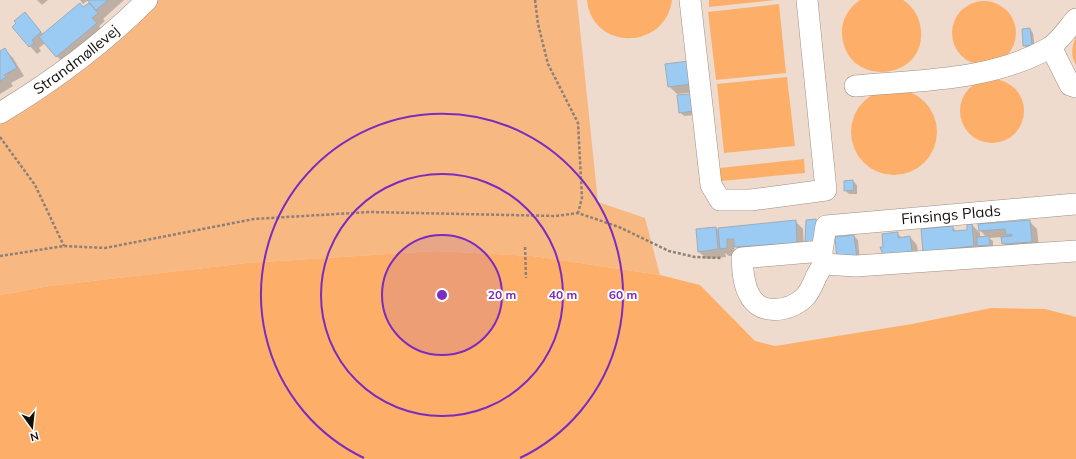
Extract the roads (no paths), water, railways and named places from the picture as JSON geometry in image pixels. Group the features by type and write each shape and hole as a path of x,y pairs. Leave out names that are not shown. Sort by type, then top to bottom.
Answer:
{"street":[{"name":"Strandmøllevej","path":"0,113 55,78 112,34 147,0"},
{"path":"690,0 710,185 720,200 750,200 826,190 808,0"},
{"path":"855,86 965,76 996,70 1050,48 1076,19"},
{"path":"1050,48 1070,85 1076,87"},
{"name":"Finsings Plads","path":"822,257 826,226 1076,204"},
{"path":"822,257 804,298 789,307 779,310 768,309 754,302 748,293 745,284 742,258 822,257 856,266 1076,251"}]}
